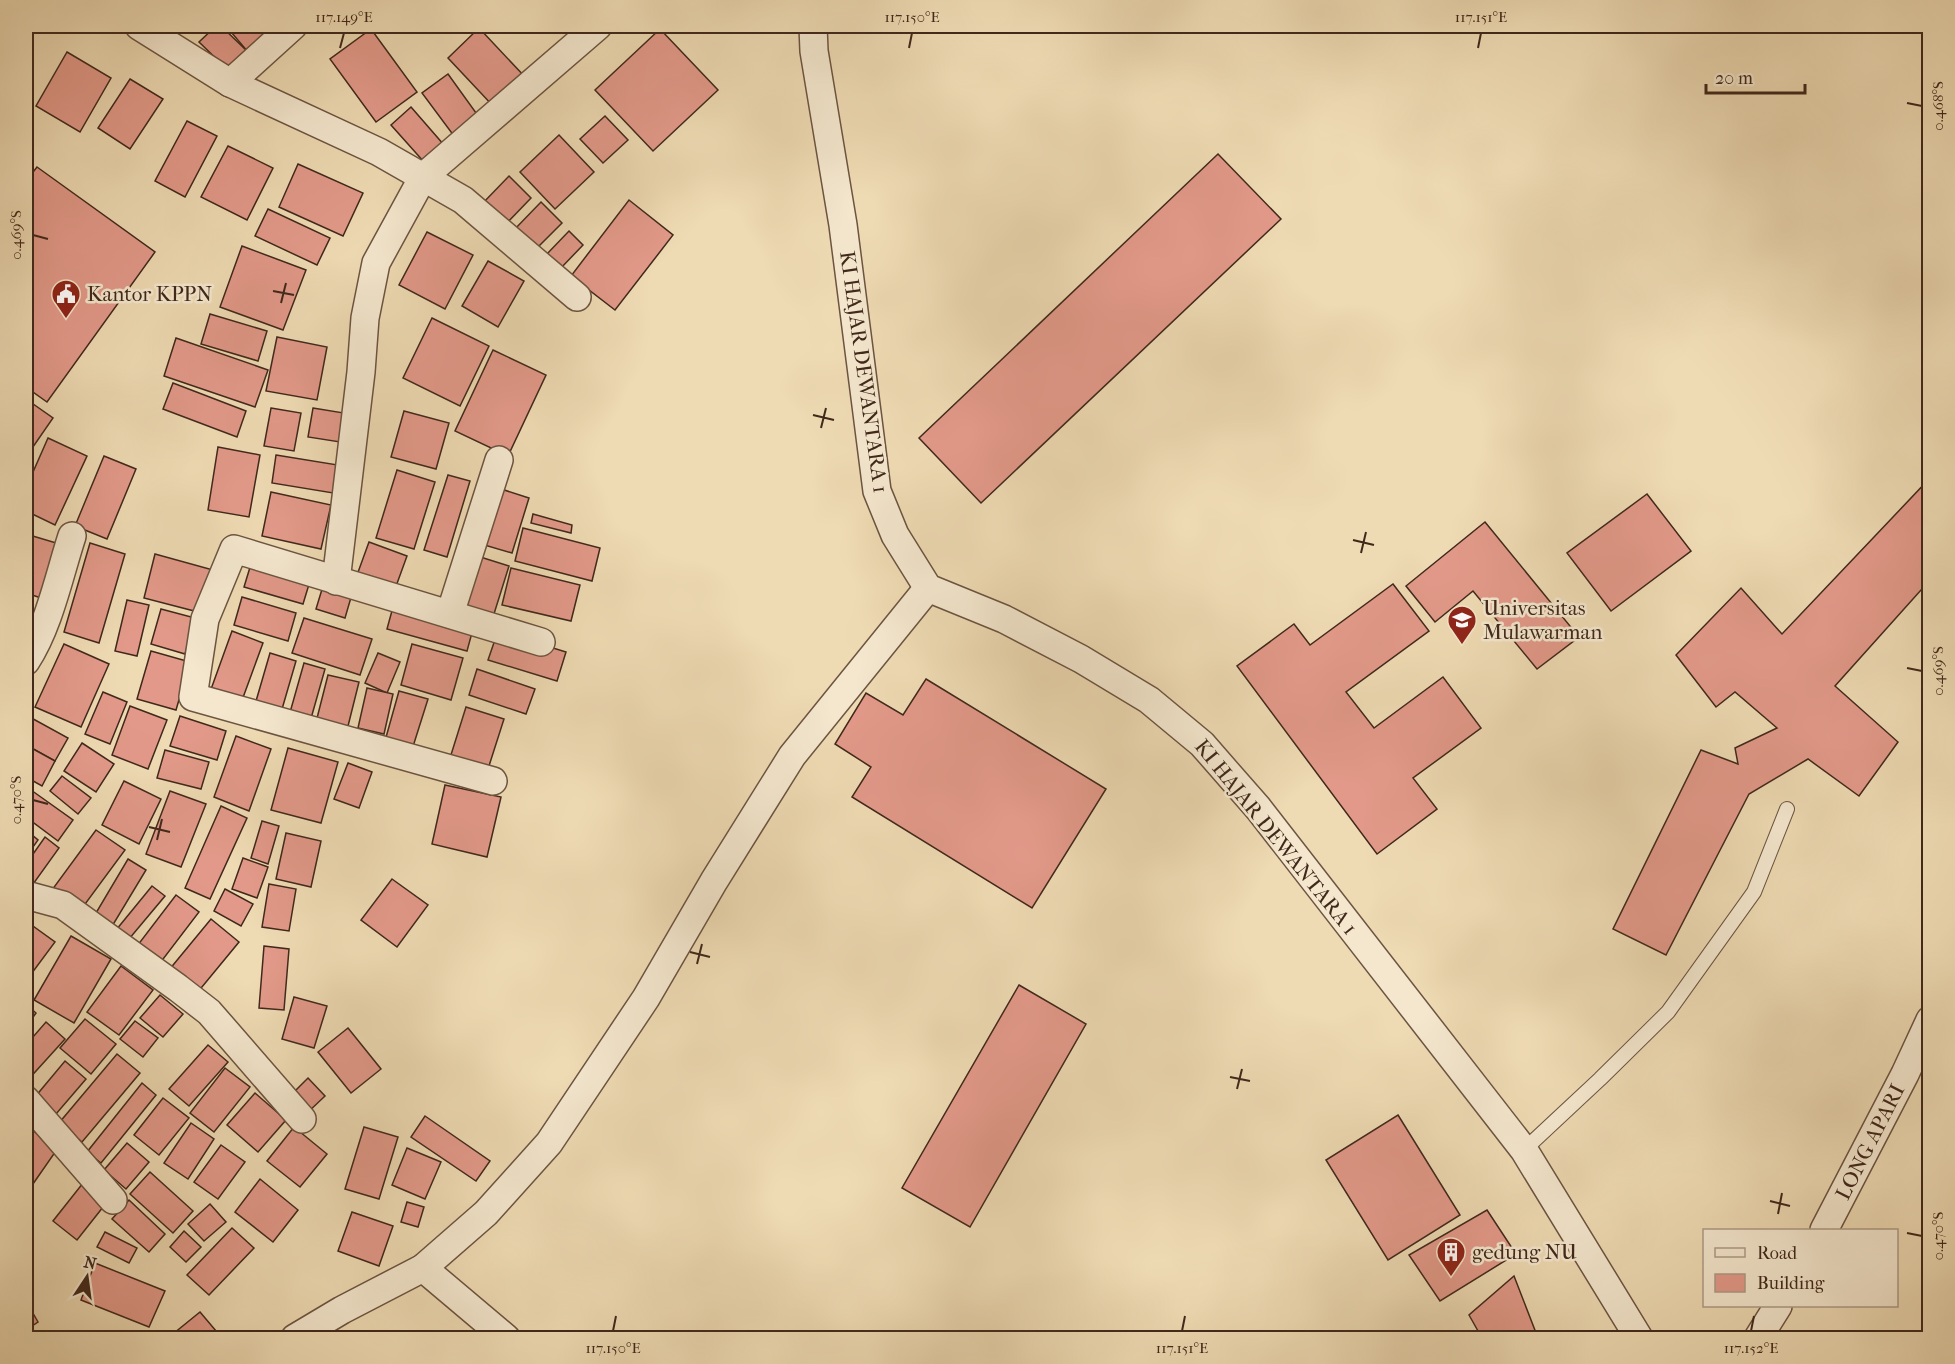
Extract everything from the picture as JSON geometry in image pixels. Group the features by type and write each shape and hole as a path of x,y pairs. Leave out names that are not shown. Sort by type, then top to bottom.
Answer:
{"street":[{"path":"139,26 230,83 379,152 463,200 577,297"},
{"path":"230,83 293,26"},
{"path":"336,581 361,372 365,318 376,263 423,177 598,26"},
{"name":"KI HAJAR DEWANTARA 1","path":"813,26 814,51 843,225 877,491 895,535 928,588 1004,619 1081,659 1149,700 1202,744 1258,808 1524,1150 1640,1338"},
{"path":"450,614 499,460"},
{"path":"26,661 34,648 50,606 72,536"},
{"path":"494,781 193,697 206,619 234,549 541,642"},
{"path":"295,1338 342,1310 423,1268 486,1213 549,1143 646,998 714,881 792,756 928,588"},
{"path":"26,895 63,905 209,1012 302,1119"},
{"name":"LONG APARI","path":"1825,1229 1905,1074 1929,1020"},
{"path":"26,1100 113,1200"},
{"path":"423,1268 506,1338"},
{"path":"1758,1338 1777,1307"}],"lane":[{"path":"1524,1150 1668,1012 1754,892 1787,808"}],"building":[{"path":"216,26 221,26 248,52 229,71 199,42"},
{"path":"226,26 279,26 248,52"},
{"path":"479,28 526,78 494,107 448,58"},
{"path":"371,29 417,92 376,122 330,59"},
{"path":"660,29 718,90 653,151 595,90"},
{"path":"67,52 111,78 80,132 36,106"},
{"path":"448,74 479,117 454,136 422,93"},
{"path":"130,79 163,99 130,149 98,128"},
{"path":"411,107 444,145 424,162 391,125"},
{"path":"605,116 628,140 603,163 580,139"},
{"path":"187,121 217,136 185,197 155,181"},
{"path":"559,135 594,172 555,209 520,172"},
{"path":"228,146 273,168 247,220 201,197"},
{"path":"1218,154 1281,219 981,503 919,438"},
{"path":"298,164 363,193 343,236 279,207"},
{"name":"Kantor KPPN","path":"37,167 155,252 47,402 26,387 26,181"},
{"path":"509,176 531,198 504,226 482,204"},
{"path":"629,200 673,235 615,310 571,276"},
{"path":"541,202 562,223 534,251 513,231"},
{"path":"268,209 330,238 317,265 255,236"},
{"path":"569,231 583,245 560,269 546,255"},
{"path":"427,232 473,255 445,309 399,285"},
{"path":"242,246 306,270 283,330 220,307"},
{"path":"488,261 524,281 498,327 462,306"},
{"path":"210,314 267,331 258,361 201,344"},
{"path":"432,318 489,346 460,406 403,378"},
{"path":"277,337 327,347 317,400 266,391"},
{"path":"176,338 268,370 255,407 164,376"},
{"path":"493,350 546,375 508,456 455,431"},
{"path":"173,383 246,411 237,437 163,409"},
{"path":"26,399 53,418 26,457"},
{"path":"271,408 301,413 294,451 264,446"},
{"path":"313,408 344,413 340,442 308,437"},
{"path":"404,411 449,423 436,469 391,457"},
{"path":"48,438 87,456 55,525 26,511 26,488"},
{"path":"218,447 260,455 249,517 208,510"},
{"path":"276,455 338,465 333,493 272,483"},
{"path":"104,456 136,469 107,539 75,526"},
{"path":"397,470 435,482 414,549 376,538"},
{"path":"448,475 470,481 447,557 424,550"},
{"path":"1930,478 1930,580 1835,686 1898,742 1859,796 1808,759 1749,794 1666,955 1613,929 1701,750 1738,764 1735,748 1777,728 1735,692 1716,707 1676,655 1741,588 1782,634"},
{"path":"498,488 529,498 512,553 481,544"},
{"path":"271,492 331,505 321,549 262,536"},
{"path":"1647,494 1691,551 1611,611 1567,553"},
{"path":"533,514 572,525 571,533 531,523"},
{"path":"1485,522 1579,637 1537,669 1473,591 1435,622 1406,586"},
{"path":"523,528 600,548 592,581 515,561"},
{"path":"26,534 63,545 47,600 26,593"},
{"path":"369,542 407,556 395,589 357,575"},
{"path":"90,543 125,554 99,643 64,632"},
{"path":"155,554 213,570 202,613 144,598"},
{"path":"474,555 509,566 493,617 457,605"},
{"path":"251,564 310,581 303,604 244,587"},
{"path":"511,568 580,585 571,621 502,605"},
{"path":"1393,584 1429,631 1346,692 1374,728 1443,677 1481,728 1413,778 1437,809 1377,854 1237,666 1294,624 1310,645"},
{"path":"323,586 352,594 345,618 316,609"},
{"path":"242,597 296,613 288,641 234,625"},
{"path":"127,600 149,605 137,656 115,651"},
{"path":"26,605 31,607 26,631"},
{"path":"393,607 473,629 467,651 387,629"},
{"path":"161,609 195,618 185,654 151,644"},
{"path":"304,618 372,639 360,675 292,653"},
{"path":"232,631 263,643 241,703 210,692"},
{"path":"498,631 566,652 557,681 488,660"},
{"path":"64,644 109,664 81,727 35,707"},
{"path":"412,644 463,658 451,700 401,685"},
{"path":"151,651 190,662 176,710 137,699"},
{"path":"270,653 296,661 280,716 254,708"},
{"path":"378,653 400,662 387,693 365,683"},
{"path":"304,663 325,669 308,729 287,723"},
{"path":"477,669 535,689 526,714 469,695"},
{"path":"328,675 359,682 346,734 315,726"},
{"path":"926,679 1106,789 1032,908 852,797 871,767 835,744 866,693 903,715"},
{"path":"367,688 393,694 384,734 358,728"},
{"path":"399,691 428,699 410,756 383,748"},
{"path":"103,692 127,702 110,744 85,734"},
{"path":"130,706 167,720 148,769 112,755"},
{"path":"466,707 504,719 488,769 450,758"},
{"path":"26,715 68,738 55,761 26,745"},
{"path":"180,716 226,731 217,760 170,746"},
{"path":"236,736 271,749 249,811 214,797"},
{"path":"82,743 114,764 96,792 64,771"},
{"path":"26,745 55,761 42,786 26,777"},
{"path":"288,748 338,762 321,823 271,810"},
{"path":"165,750 209,762 201,789 157,778"},
{"path":"348,763 372,772 359,808 334,799"},
{"path":"62,776 91,798 78,814 50,791"},
{"path":"124,781 161,799 139,844 102,825"},
{"path":"445,785 501,797 487,857 432,844"},
{"path":"31,790 73,820 58,841 26,817 26,797"},
{"path":"170,791 206,804 181,867 146,854"},
{"path":"221,806 247,818 210,899 185,888"},
{"path":"262,821 279,826 268,864 251,858"},
{"path":"26,830 38,840 26,857"},
{"path":"96,830 125,850 77,915 49,894"},
{"path":"286,833 321,841 311,887 276,879"},
{"path":"45,837 59,848 26,894 26,864"},
{"path":"243,858 268,867 257,898 232,889"},
{"path":"128,859 146,870 111,928 93,918"},
{"path":"392,879 428,905 397,947 361,920"},
{"path":"269,884 296,889 289,931 262,927"},
{"path":"152,886 165,896 124,945 112,935"},
{"path":"225,889 253,904 241,926 214,911"},
{"path":"176,895 199,912 157,967 134,950"},
{"path":"211,919 239,942 197,993 169,970"},
{"path":"26,921 55,942 29,977 26,975"},
{"path":"71,936 111,959 74,1023 34,1000"},
{"path":"264,946 289,949 284,1010 259,1008"},
{"path":"121,966 153,990 119,1035 87,1012"},
{"path":"1019,985 1086,1024 970,1227 902,1188"},
{"path":"160,995 183,1014 163,1037 140,1018"},
{"path":"294,997 327,1006 314,1048 282,1039"},
{"path":"26,1004 36,1013 26,1027"},
{"path":"85,1019 116,1044 91,1074 60,1048"},
{"path":"135,1021 158,1038 143,1057 120,1039"},
{"path":"46,1022 65,1039 26,1082 26,1045"},
{"path":"348,1028 381,1069 351,1093 318,1052"},
{"path":"208,1045 228,1062 189,1106 169,1089"},
{"path":"117,1054 140,1073 82,1142 59,1123"},
{"path":"65,1061 86,1079 56,1114 35,1097"},
{"path":"225,1068 250,1087 214,1132 190,1113"},
{"path":"308,1078 325,1096 306,1114 289,1097"},
{"path":"142,1083 156,1095 101,1163 87,1152"},
{"path":"255,1093 286,1120 258,1152 227,1125"},
{"path":"163,1098 189,1118 159,1155 134,1135"},
{"path":"1398,1115 1460,1215 1388,1260 1326,1160"},
{"path":"425,1116 490,1161 476,1181 411,1137"},
{"path":"191,1123 214,1139 188,1179 164,1163"},
{"path":"26,1126 58,1148 26,1194"},
{"path":"294,1127 327,1154 300,1187 267,1161"},
{"path":"364,1127 398,1137 379,1199 345,1189"},
{"path":"127,1143 149,1162 126,1189 104,1170"},
{"path":"221,1145 245,1162 218,1199 194,1182"},
{"path":"407,1148 441,1162 425,1199 392,1185"},
{"path":"150,1172 193,1211 173,1233 130,1194"},
{"path":"260,1179 298,1210 273,1242 235,1212"},
{"path":"83,1183 107,1202 77,1240 53,1221"},
{"path":"129,1200 165,1234 149,1252 112,1219"},
{"path":"407,1202 424,1207 418,1227 401,1222"},
{"path":"210,1204 226,1222 204,1241 188,1224"},
{"name":"gedung NU","path":"1487,1210 1516,1254 1440,1301 1409,1255"},
{"path":"352,1212 393,1226 379,1266 338,1251"},
{"path":"232,1228 254,1248 209,1295 187,1275"},
{"path":"184,1231 201,1247 186,1262 170,1247"},
{"path":"105,1232 137,1248 129,1263 97,1247"},
{"path":"95,1263 165,1291 149,1327 81,1300"},
{"path":"1514,1276 1538,1338 1482,1338 1469,1315"},
{"path":"26,1301 38,1322 26,1330"},
{"path":"200,1312 222,1338 168,1338"}],"place":[{"name":"Kantor KPPN","path":"66,320"},
{"name":"Universitas Mulawarman","path":"1462,646"},
{"name":"gedung NU","path":"1451,1278"}]}
